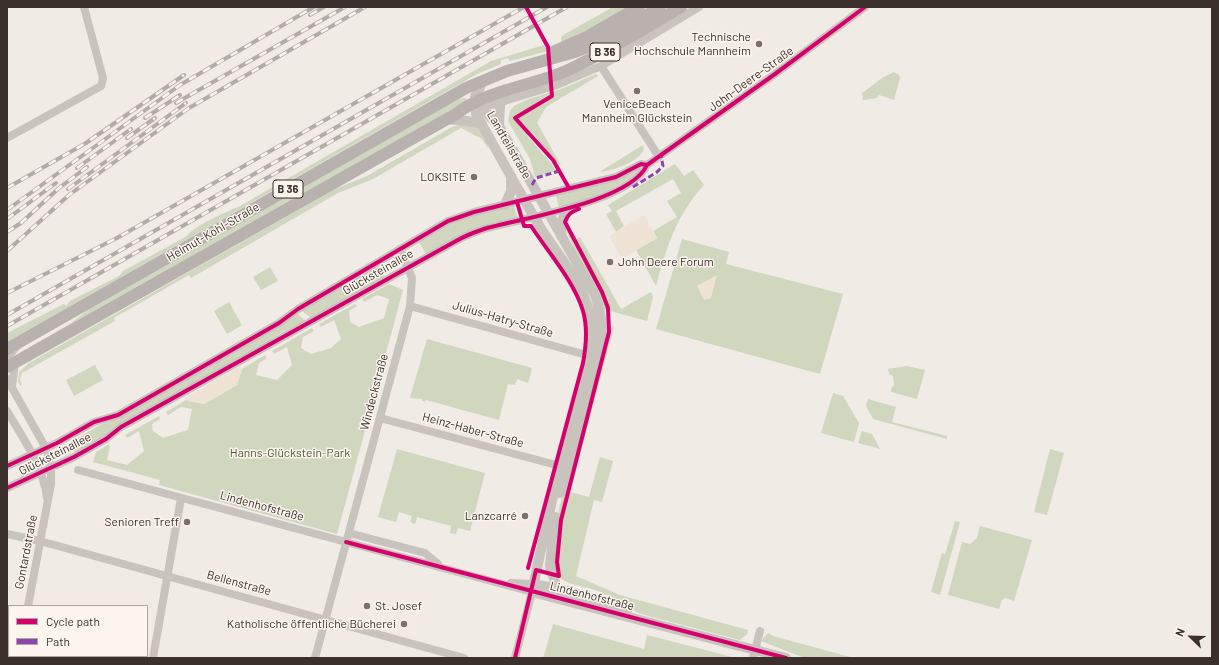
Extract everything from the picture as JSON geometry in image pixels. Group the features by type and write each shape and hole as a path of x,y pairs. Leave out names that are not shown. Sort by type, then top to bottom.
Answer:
{"main road":[{"path":"466,88 479,76 495,69 572,44 639,7"},
{"name":"B 36","path":"482,81 507,71 575,52 619,32 660,7"},
{"name":"B 36","path":"478,103 506,89 547,78 586,62 681,7"},
{"name":"Helmut-Kohl-Straße","path":"7,349 466,88 482,81"},
{"name":"Helmut-Kohl-Straße","path":"10,362 478,103"}],"street":[{"path":"7,138 101,86 103,78 84,7"},
{"path":"482,81 478,103 501,101 554,86 601,66 699,7"},
{"name":"John-Deere-Straße","path":"535,217 567,209 606,196 643,174 647,165 775,74 865,7"},
{"path":"601,66 659,157"},
{"name":"Landteilstraße","path":"466,88 499,126 595,295 602,319 598,357 559,500 553,528 550,566 557,588"},
{"path":"499,126 501,101 506,89"},
{"name":"Landteilstraße","path":"478,103 482,124 525,200 586,301 592,324 590,356 560,466 533,588 515,658"},
{"path":"451,117 482,124"},
{"name":"John-Deere-Straße","path":"525,200 616,177 641,164 647,165"},
{"path":"505,205 510,194 511,176"},
{"name":"Glücksteinallee","path":"7,466 47,448 94,422 118,415 280,323 298,309 453,219 525,200"},
{"path":"561,236 562,222 567,209"},
{"name":"Glücksteinallee","path":"7,488 74,457 106,439 120,427 280,337 312,322 445,246 475,232 535,217"},
{"name":"Windeckstraße","path":"315,658 410,306 412,285 408,267 400,249"},
{"name":"Julius-Hatry-Straße","path":"410,306 590,356"},
{"path":"9,383 10,362 18,343"},
{"name":"Gontardstraße","path":"9,383 47,448 51,467 51,484 28,605"},
{"name":"Gontardstraße","path":"7,411 32,454 40,473 47,503"},
{"name":"Heinz-Haber-Straße","path":"380,418 560,466"},
{"name":"Lindenhofstraße","path":"78,470 504,583 533,588 608,612 638,618 754,654 786,658"},
{"path":"152,658 181,498"},
{"name":"Lindenhofstraße","path":"349,533 425,554 440,566"},
{"name":"Bellenstraße","path":"7,534 40,541 464,658"},
{"name":"Lindenhofstraße","path":"533,588 557,588 606,602 638,618"},
{"path":"754,654 760,631"},
{"path":"25,657 30,658"}],"green space":[{"path":"613,7 632,7 562,45 561,37 563,35"},
{"path":"544,45 548,51 510,61 508,58 501,60 501,64 477,74 7,342 7,333 64,304 66,306 70,301 119,276 123,271 187,236 203,223 240,206 491,61"},
{"path":"894,72 899,75 900,78 894,100 879,95 877,98 863,100 862,93 882,78"},
{"path":"596,74 598,76 546,107 537,123 561,165 556,162 532,132 527,136 552,164 556,171 535,177 530,159 508,121 510,111 514,106 526,100 561,89"},
{"path":"466,98 467,101 22,354 21,352 71,323 89,309 458,99"},
{"path":"460,124 478,128 488,143 488,148 482,139 461,128 373,179 338,193 191,278 189,275 114,318 115,321 22,373 20,379 22,385 20,386 18,381 19,372 29,363 335,189 367,176 450,128"},
{"path":"643,145 644,150 641,155 631,162 613,169 601,171"},
{"path":"675,164 684,176 693,170 704,185 686,208 679,220 664,258 656,286 636,250 657,238 653,231 677,217 667,201 681,193 673,179 616,211 624,226 616,232 606,214 612,211 608,205"},
{"path":"642,168 613,188 559,208 556,195 611,182"},
{"path":"514,205 517,218 426,254 419,242 462,218"},
{"path":"566,226 574,240 580,237 621,309 651,292 653,297 647,321 603,309 575,252"},
{"path":"682,239 729,252 726,264 843,294 820,374 656,329"},
{"path":"378,265 385,277 312,319 301,310"},
{"path":"270,267 278,281 261,290 253,277"},
{"name":"Hanns-Glückstein-Park","path":"389,284 403,290 337,534 159,485 160,480 93,462 96,452 109,444 110,447 107,460 127,465 144,451 139,431 127,438 125,435 159,416 160,419 152,424 153,431 163,438 188,430 192,409 181,407 168,415 166,412 186,400 204,404 237,385 242,369 265,355 267,358 259,363 256,375 277,380 292,365 287,347 274,354 272,351 312,328 314,331 303,337 301,348 311,354 331,348 341,339 334,320 321,327 319,324 355,304 357,306 349,311 350,322 359,327 384,318 389,299 377,295 364,302 362,299"},
{"path":"229,302 242,325 227,334 214,311"},
{"path":"296,313 307,322 285,331 119,426 76,454 69,443 100,425 117,418"},
{"path":"614,327 570,492 589,497 600,457 613,461 602,502 594,500 576,576 620,595 748,630 747,634 740,640 641,614 603,593 563,580 558,574 554,552 556,525 561,500 605,332"},
{"path":"427,339 532,368 528,383 517,379 515,385 508,384 499,420 426,400 425,402 422,401 422,399 410,398"},
{"path":"95,365 103,380 74,396 66,380"},
{"path":"907,366 925,370 917,399 891,392 894,385 893,376 889,374 888,369"},
{"path":"833,393 843,396 859,423 854,442 821,433"},
{"path":"868,399 896,407 892,422 947,436 947,439 873,419 866,406"},
{"path":"862,431 872,434 880,449 858,443"},
{"path":"397,449 485,473 470,531 458,528 456,534 450,533 451,526 417,517 415,524 410,522 412,516 399,512 396,522 378,517"},
{"path":"1050,449 1064,453 1047,515 1034,512"},
{"path":"955,521 960,522 940,595 931,592 942,553 945,554"},
{"path":"980,526 1032,540 1014,601 1006,598 1002,600 999,609 948,595 962,542 970,544 977,538"},
{"path":"553,624 644,649 647,635 736,658 543,658"},
{"path":"768,633 773,636 854,658 805,658 761,641"}],"shaded area":[{"path":"644,215 657,238 622,259 609,236"},
{"path":"717,275 711,298 704,300 697,286"},
{"path":"240,366 242,369 237,385 204,404 187,401 185,398"}],"railway":[{"path":"7,210 180,85 314,7"},
{"path":"310,15 324,7"},
{"path":"176,103 345,7"},
{"path":"7,251 69,195 189,108 365,7"},
{"path":"7,293 117,238 524,7"},
{"path":"7,315 547,7"},
{"path":"7,326 567,7"},
{"path":"7,188 86,143 184,75"},
{"path":"145,118 180,95"},
{"path":"68,189 186,103"},
{"path":"127,138 155,118"},
{"path":"77,168 131,129"},
{"path":"7,232 21,223 59,188 87,167"},
{"path":"7,219 56,183"}],"marked path":[{"path":"633,187 657,172 663,166 661,156"},
{"path":"532,185 536,178 559,171"}],"cycle path":[{"path":"526,7 548,47 552,96 515,118 553,160 569,188"},
{"path":"7,488 74,457 106,439 121,427 463,237 484,229 573,207 598,199 620,189 637,178 647,165 775,74 865,7"},
{"path":"7,466 57,443 94,422 118,415 279,323 298,309 448,221 474,212 616,177 641,164 647,165"},
{"path":"517,202 524,226 531,226 560,267 579,300 585,317 586,331 586,344 583,363 528,568"},
{"path":"515,658 536,570 559,576 557,562 561,520 609,332 608,308 602,292 565,222 570,214 579,209"},
{"path":"346,542 786,658"}],"place":[{"name":"Technische Hochschule Mannheim","path":"759,44"},
{"name":"VeniceBeach Mannheim Glückstein","path":"637,91"},
{"name":"LOKSITE","path":"474,177"},
{"name":"John Deere Forum","path":"610,262"},
{"name":"Lanzcarré","path":"525,516"},
{"name":"Senioren Treff","path":"187,522"},
{"name":"St. Josef","path":"367,606"},
{"name":"Katholische öffentliche Bücherei","path":"404,624"}]}
